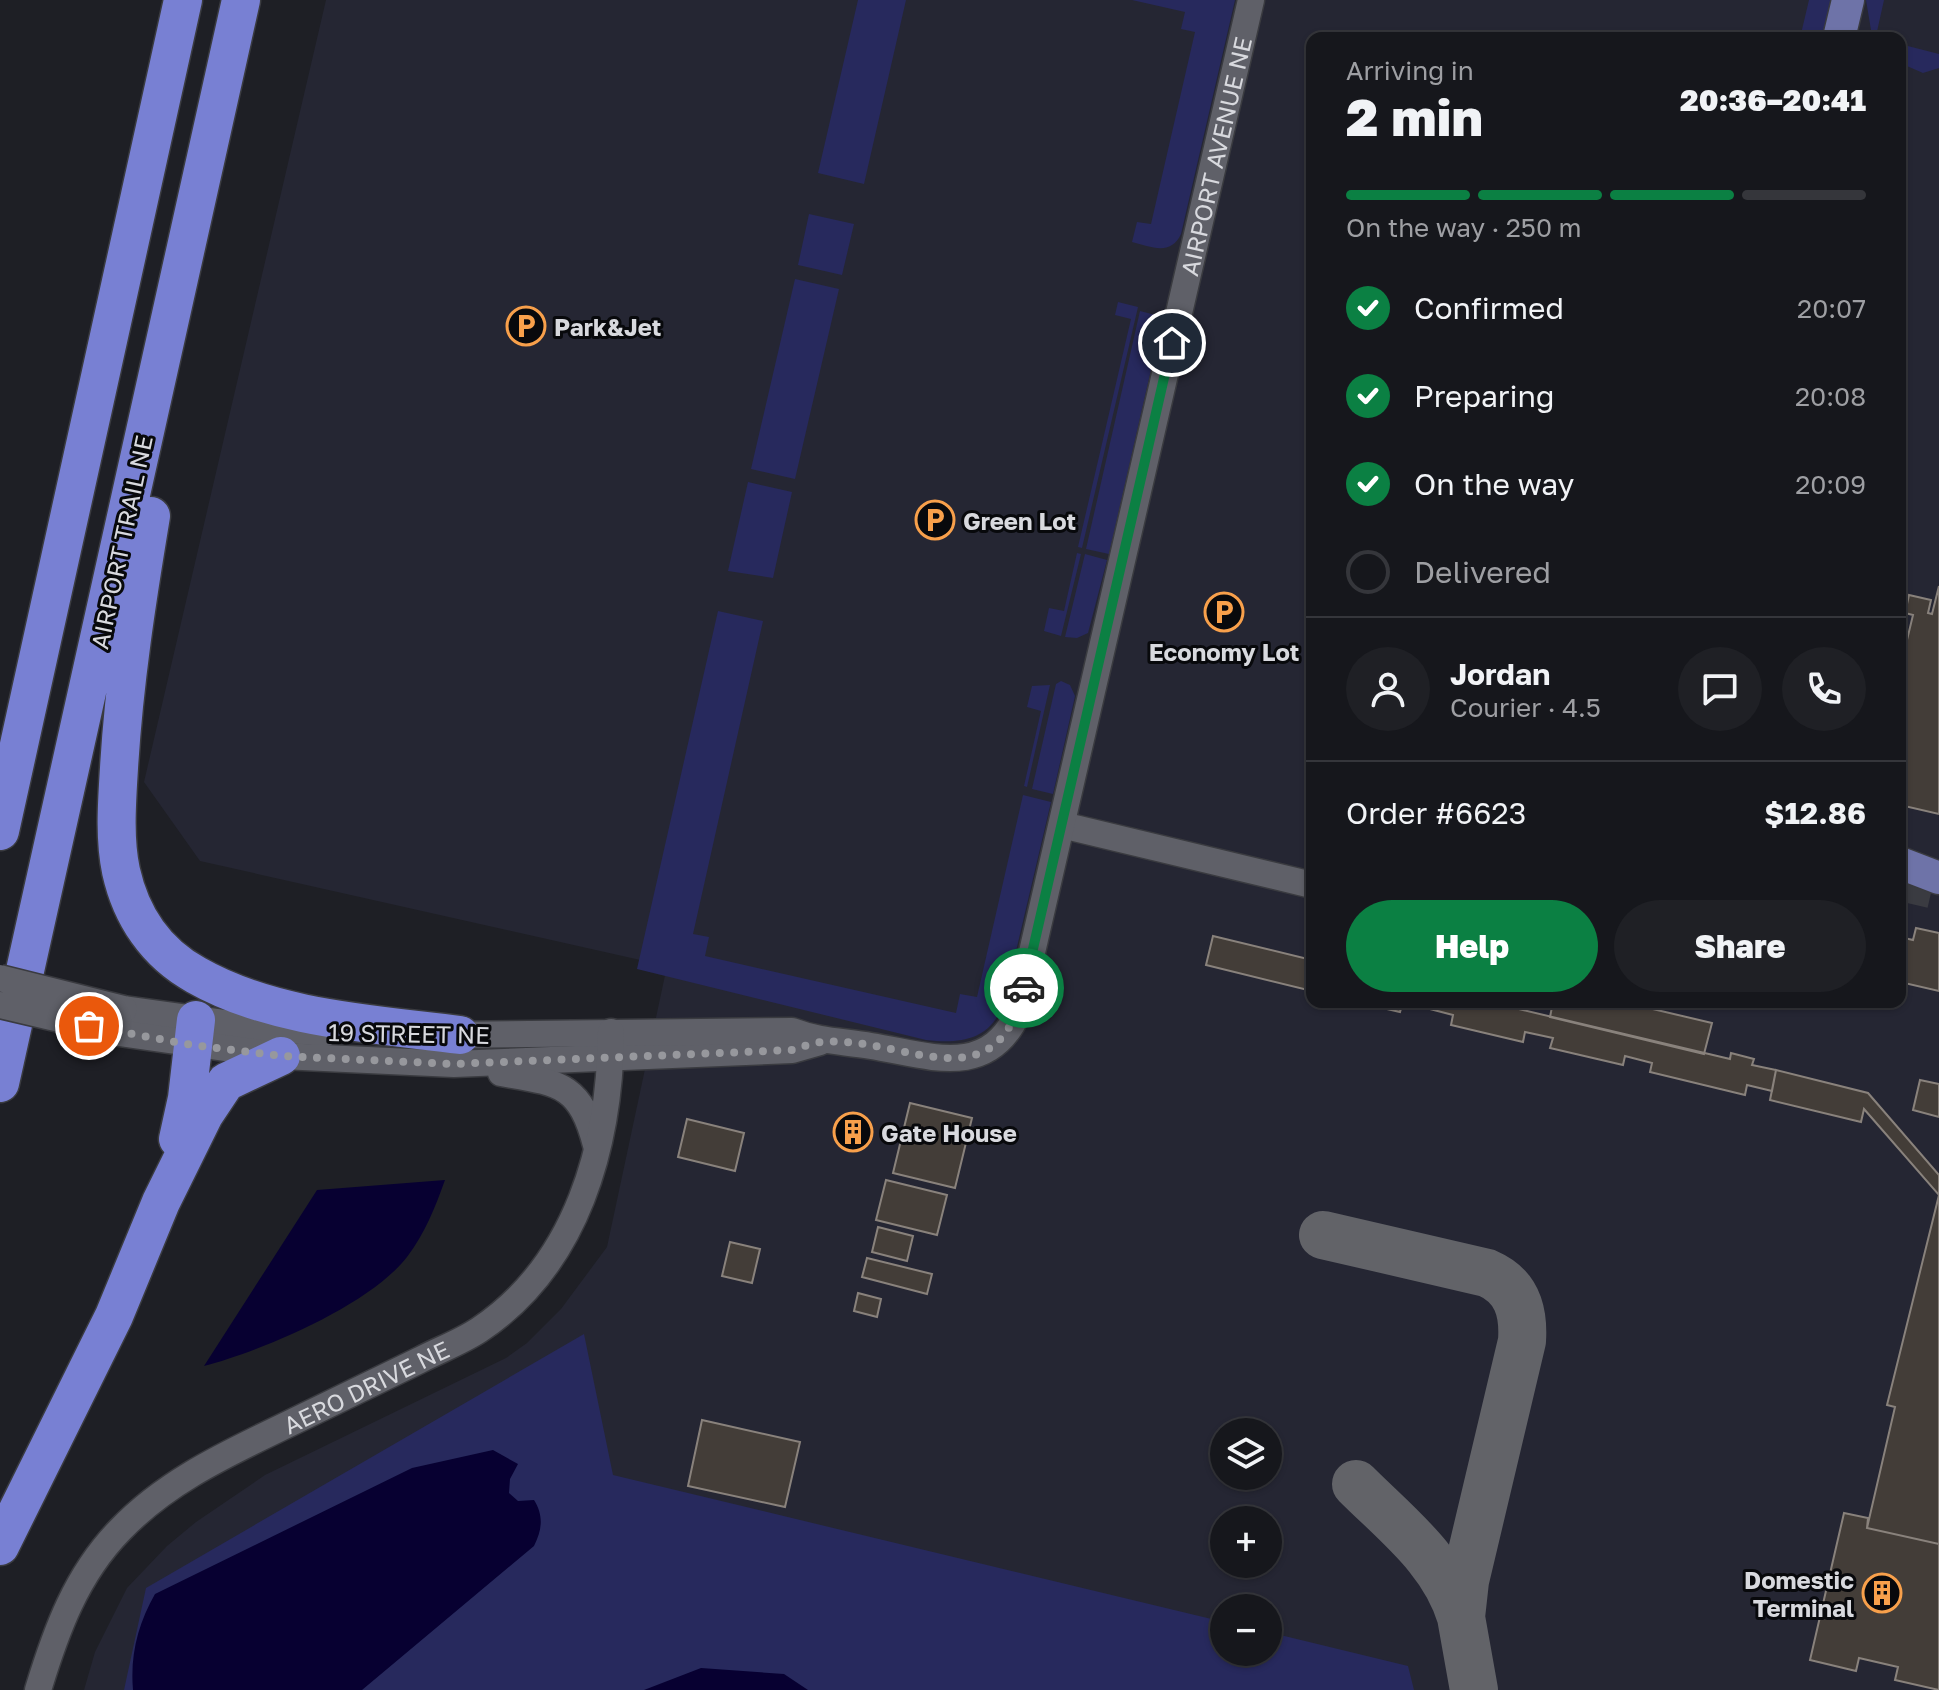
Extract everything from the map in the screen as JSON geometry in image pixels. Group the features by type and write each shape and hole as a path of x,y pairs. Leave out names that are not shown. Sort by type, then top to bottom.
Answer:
{"highway":[{"path":"168,72 176,0"},
{"path":"0,831 183,0"},
{"name":"AIRPORT TRAIL NE","path":"0,1083 241,0"},
{"path":"183,255 153,508 128,651 121,734 117,836 120,870 131,904 145,931 160,949 194,975 226,990 457,1050"},
{"path":"161,1202 187,1098 194,1032"},
{"path":"0,1546 114,1316 161,1202 204,1115 226,1082 281,1056"}],"main road":[{"path":"1840,32 1848,0"},
{"path":"1906,865 1939,878"}],"street":[{"name":"AIRPORT AVENUE NE","path":"1018,1013 1251,0"},
{"path":"1062,825 1306,884"},
{"name":"19 STREET NE","path":"0,978 121,1021"},
{"name":"19 STREET NE","path":"0,1005 194,1032 281,1056 611,1044 792,1050 820,1042 859,1044 937,1058 971,1056 993,1047 1003,1039 1018,1013"},
{"name":"19 STREET NE","path":"194,1032 365,1036 457,1050"},
{"name":"AERO DRIVE NE","path":"38,1690 71,1598 93,1561 120,1529 160,1494 193,1472 478,1331 507,1308 553,1258 579,1205 597,1151 609,1099 611,1044"},
{"path":"457,1050 561,1087 586,1109 597,1151"}],"shaded area":[{"path":"326,0 1939,0 1939,1690 84,1690 95,1652 127,1588 167,1546 196,1522 265,1475 506,1358 527,1343 561,1309 607,1247 667,966 200,861 144,782"},
{"path":"858,0 906,0 864,184 818,173"},
{"path":"1132,0 1235,0 1181,234 1166,248 1132,242 1137,222 1151,224 1195,32 1181,29 1185,12"},
{"path":"1809,0 1831,0 1823,32 1801,32"},
{"path":"1866,0 1884,0 1877,32 1871,32"},
{"path":"1906,46 1939,54 1939,68 1923,73 1906,66"},
{"path":"809,214 854,224 842,275 798,265"},
{"path":"795,279 839,289 795,479 751,469"},
{"path":"1118,302 1138,307 1082,548 1078,547 1131,319 1115,315"},
{"path":"1140,311 1163,317 1109,554 1086,549"},
{"path":"748,482 792,492 773,578 728,571"},
{"path":"1077,553 1081,554 1061,636 1044,631 1049,608 1064,611"},
{"path":"1085,554 1107,560 1088,633 1077,638 1065,637"},
{"path":"718,611 763,621 693,934 709,937 705,956 956,1013 960,994 977,997 1023,795 1051,802 1004,1002 991,1025 983,1032 963,1040 926,1040 637,969"},
{"path":"1061,681 1070,685 1075,696 1053,794 1032,789 1056,684"},
{"path":"1050,685 1027,787 1024,786 1041,711 1027,707 1032,686"},
{"path":"445,1180 429,1220 407,1257 368,1292 342,1309 284,1338 204,1366 317,1190"},
{"path":"584,1334 613,1475 1210,1619 1210,1666 1282,1666 1282,1635 1408,1666 1414,1690 124,1690 146,1588"},
{"path":"493,1450 518,1464 510,1479 509,1493 518,1501 534,1500 537,1506 541,1523 534,1546 362,1690 133,1690 136,1640 155,1594 412,1468"},
{"path":"701,1668 784,1674 808,1690 644,1690"}],"building":[{"path":"1939,586 1939,814 1906,806 1906,644 1913,615 1906,613 1909,595 1931,600 1928,613 1932,614"},
{"path":"1916,928 1939,933 1939,991 1906,983 1906,938 1913,940"},
{"path":"1213,936 1306,959 1306,990 1206,965"},
{"path":"1426,1008 1514,1008 1730,1059 1731,1053 1754,1059 1752,1065 1776,1070 1772,1091 1747,1085 1745,1095 1650,1072 1652,1063 1625,1056 1623,1065 1550,1048 1553,1038 1525,1032 1523,1042 1451,1025 1453,1015"},
{"path":"1552,1008 1648,1008 1712,1023 1704,1054 1550,1017"},
{"path":"1776,1070 1868,1093 1939,1175 1939,1195 1864,1109 1861,1122 1770,1100"},
{"path":"1920,1080 1939,1084 1939,1117 1913,1110"},
{"path":"910,1103 972,1118 955,1188 893,1173"},
{"name":"Gate House","path":"848,1116 865,1120 859,1143 843,1139"},
{"path":"687,1119 744,1133 735,1171 678,1157"},
{"path":"886,1180 947,1195 937,1235 876,1220"},
{"path":"1939,1195 1939,1544 1867,1528 1895,1407 1887,1405"},
{"path":"878,1227 913,1236 907,1261 872,1252"},
{"path":"730,1242 760,1249 752,1283 722,1276"},
{"path":"867,1258 932,1274 927,1294 862,1277"},
{"path":"858,1293 881,1299 877,1317 854,1311"},
{"path":"702,1420 800,1442 785,1507 688,1486"},
{"name":"Domestic Terminal","path":"1844,1513 1868,1518 1867,1528 1939,1544 1939,1690 1895,1680 1898,1667 1859,1658 1856,1671 1810,1660"}],"taxiway":[{"path":"1323,1235 1487,1273 1512,1292 1520,1310 1522,1341 1465,1581 1461,1617 1474,1690"},
{"path":"1356,1484 1418,1544 1443,1578 1461,1617"}],"tunnel":[{"path":"1906,886 1939,894"}],"way so far":[{"path":"89,1026 192,1045 281,1056 454,1064 792,1050 820,1042 859,1044 955,1059 983,1053 1003,1039 1018,1013 1024,988"}],"place":[{"name":"Park&Jet","path":"526,326"},
{"name":"Green Lot","path":"935,520"},
{"name":"Economy Lot","path":"1224,612"},
{"name":"Gate House","path":"853,1132"},
{"name":"Domestic Terminal","path":"1882,1593"}],"route":[{"path":"1024,988 1172,343"}]}
